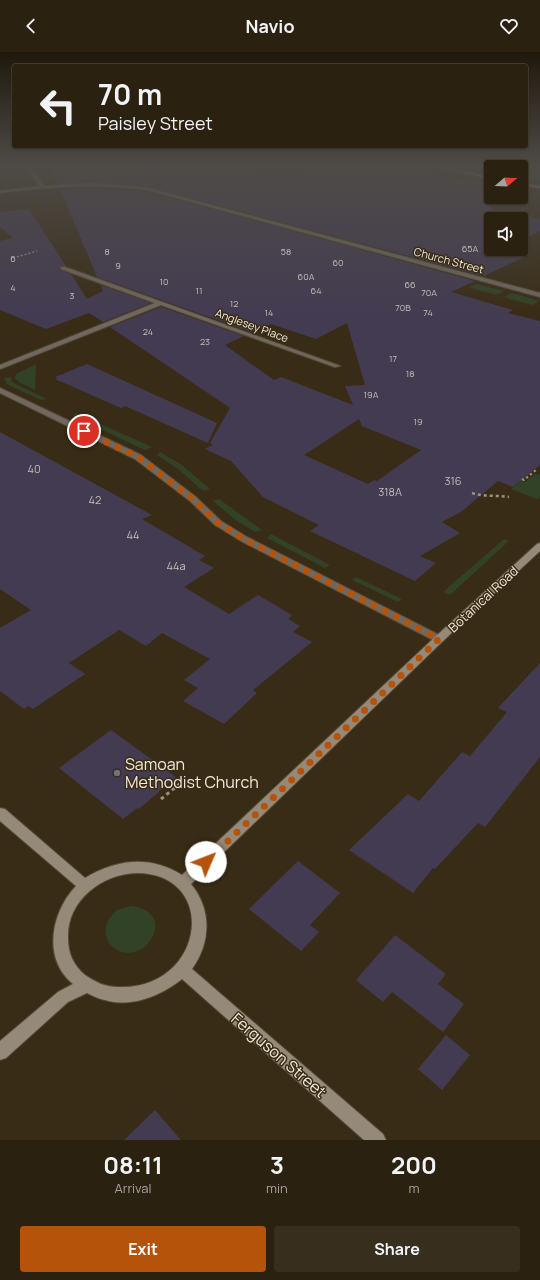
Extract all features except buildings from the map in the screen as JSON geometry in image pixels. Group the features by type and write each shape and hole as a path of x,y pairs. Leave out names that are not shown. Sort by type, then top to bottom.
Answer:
{"main road":[{"name":"Botanical Road","path":"183,883 439,639 540,546"},
{"path":"0,813 85,886"},
{"path":"135,867 153,868 169,874 183,883 194,897 200,914 200,933 194,952 181,969 166,982 146,991 125,995 105,993 86,986 71,973 62,957 59,938 62,918 71,901 85,886 101,876 118,869 135,867"},
{"name":"Ferguson Street","path":"181,969 377,1140"},
{"path":"0,1052 63,997 86,986"}],"street":[{"name":"Church Street","path":"247,216 540,295"},
{"name":"Anglesey Place","path":"63,268 337,366"},
{"path":"0,367 160,302"},
{"path":"0,390 138,457 193,499 218,523 244,539 439,639"}],"path":[{"path":"13,258 36,251"},
{"path":"522,480 536,470"},
{"path":"472,493 484,497 501,495 509,496"},
{"path":"161,799 182,782"}],"green space":[{"path":"477,284 504,291 496,295 468,287"},
{"path":"512,293 539,301 532,305 504,297"},
{"path":"36,364 35,390 19,382 15,378 16,374"},
{"path":"11,377 12,382 47,399 41,400 10,386 4,378"},
{"path":"76,413 152,447 145,450 73,416"},
{"path":"160,452 182,465 210,489 203,491 178,469 157,455"},
{"path":"535,474 540,475 540,497 537,499 511,489 521,481 525,482"},
{"path":"219,499 262,530 255,532 237,521 213,501"},
{"path":"271,534 330,565 325,568 267,538"},
{"path":"504,539 509,541 450,595 443,592"},
{"path":"356,577 402,599 398,602 352,580"},
{"path":"131,906 146,910 154,918 155,928 152,938 145,946 136,952 125,953 110,945 106,937 106,928 109,919 116,911"}],"place":[{"name":"Samoan Methodist Church","path":"117,773"}],"route":[{"path":"84,431 138,457 193,499 218,523 244,539 439,639 206,862"}]}
